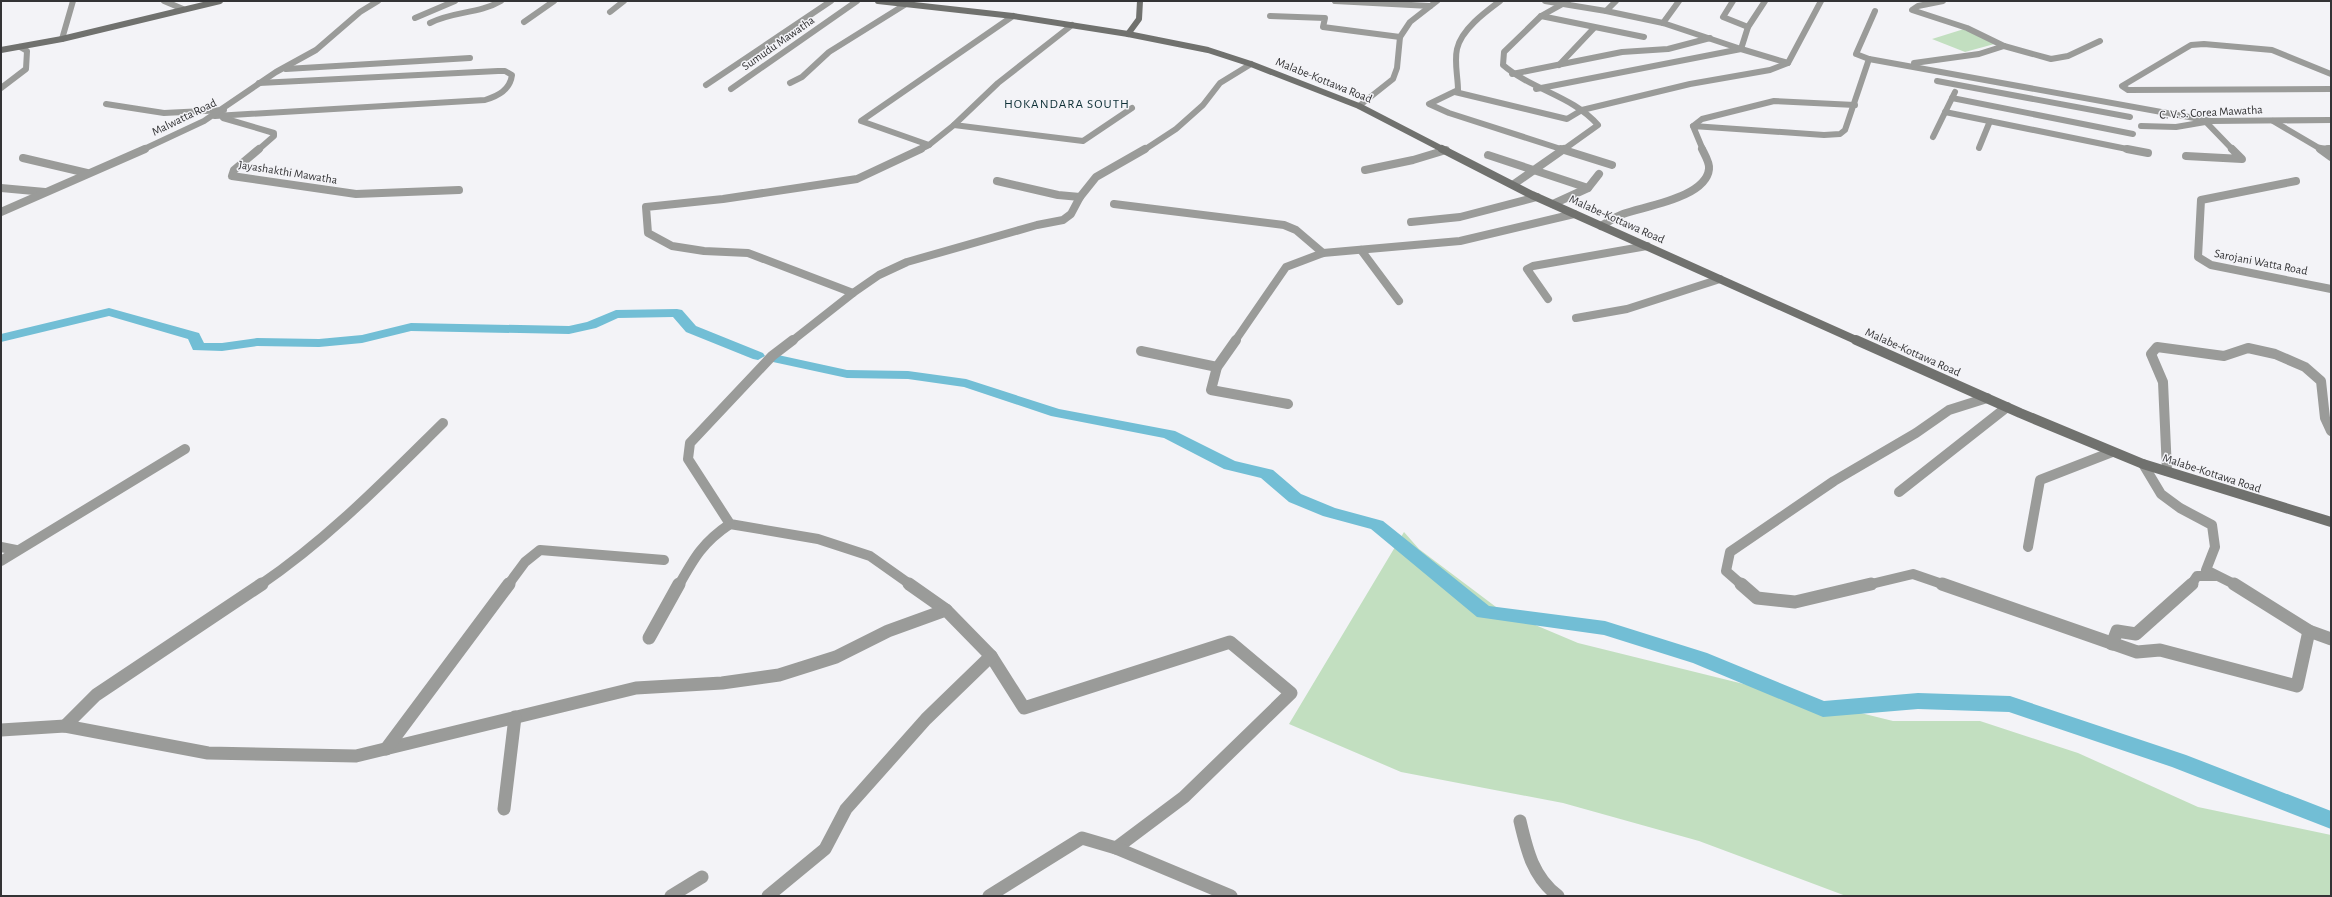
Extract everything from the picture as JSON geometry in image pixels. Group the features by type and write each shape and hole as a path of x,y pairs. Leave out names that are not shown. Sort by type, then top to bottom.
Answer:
{"main road":[{"path":"1,50 62,39 220,1"},
{"name":"Malabe-Kottawa Road","path":"878,1 1013,16 1128,34 1208,50 1251,64 1359,106 1537,197 2007,407 2112,452 2143,464 2331,522"},
{"path":"1128,34 1140,21 1142,11 1140,1"}],"street":[{"path":"62,39 73,1"},
{"path":"164,1 183,9"},
{"name":"Malwatta Road","path":"1,212 224,113 259,83 313,52 333,38 345,23 356,14 378,1"},
{"path":"415,18 455,1"},
{"path":"430,23 448,14 490,9 501,1"},
{"path":"524,22 554,1"},
{"path":"610,12 624,1"},
{"path":"706,85 831,1"},
{"name":"Sumudu Mawatha","path":"731,89 856,1"},
{"path":"1335,1 1430,6"},
{"path":"1359,106 1393,79 1397,68 1400,37 1410,22 1437,1"},
{"path":"1500,1 1492,6 1471,28 1457,48 1458,90 1429,104 1449,113 1566,149 1612,165"},
{"path":"1545,1 1566,3 1663,23 1788,63"},
{"path":"1606,11 1616,1"},
{"path":"1663,23 1679,1"},
{"path":"1733,1 1723,17 1748,27"},
{"path":"1741,49 1748,27 1765,1"},
{"path":"1455,92 1567,119 1582,110 1690,84 1770,70 1788,63 1821,1"},
{"path":"1943,1 1918,6 1912,10 1967,28 2004,46 2022,49 2043,58 2056,60 2067,58 2100,41"},
{"path":"790,83 802,77 830,52 904,3"},
{"path":"1514,184 1566,149 1598,125 1594,119 1582,110 1536,89 1512,74 1503,65 1504,52 1541,16 1566,3"},
{"path":"1875,11 1856,54 1870,59 1905,64 2208,121 2242,159 2186,156"},
{"path":"929,145 861,121 1013,16"},
{"path":"1270,16 1325,18 1323,28 1400,37"},
{"path":"1541,16 1644,37"},
{"path":"853,293 748,253 704,251 672,246 648,233 646,207 724,199 857,178 929,145 954,126 998,83 1072,25"},
{"path":"1559,65 1594,28"},
{"path":"1512,74 1622,52 1668,49 1710,38"},
{"path":"2331,74 2272,50 2204,44 2191,45 2122,86 2128,90 2331,89"},
{"path":"1905,64 1979,54 2004,46"},
{"path":"1,88 26,70 27,51 20,47"},
{"path":"1536,89 1741,49"},
{"path":"280,70 470,58"},
{"path":"1693,126 1824,135 1840,134 1845,130 1855,105 1870,59"},
{"path":"730,524 688,459 690,443 772,356 853,293 879,275 907,262 1037,225 1063,220 1071,214 1080,197 1096,177 1176,129 1203,105 1220,83 1251,64"},
{"path":"106,104 164,112 224,113 485,100 495,96 508,87 512,75 505,71 498,71 259,83"},
{"path":"1933,137 1963,76"},
{"path":"1937,81 2130,117"},
{"path":"1952,98 2133,134"},
{"path":"1693,126 1702,119 1774,102 1855,105"},
{"path":"954,126 1083,141 1132,108"},
{"path":"1945,112 2148,153"},
{"name":"Jayashakthi Mawatha","path":"224,113 228,120 274,133 274,136 234,170 231,174 232,176 356,194 459,190"},
{"name":"C. V. S. Corea Mawatha","path":"2141,126 2176,127 2208,121 2331,120"},
{"path":"1979,148 1990,121"},
{"path":"2273,121 2319,148 2331,158"},
{"path":"1601,226 1622,214 1663,204 1697,188 1706,177 1709,170 1693,126"},
{"path":"2319,148 2331,149"},
{"path":"1365,170 1413,160 1446,150"},
{"path":"1488,155 1588,188"},
{"path":"24,158 87,173"},
{"path":"1553,204 1588,188 1599,174"},
{"path":"997,181 1058,195 1080,197"},
{"name":"Sarojani Watta Road","path":"2296,181 2201,200 2198,257 2212,265 2331,289"},
{"path":"1,188 47,192"},
{"path":"1411,222 1460,216 1537,197"},
{"path":"1114,204 1284,225 1296,230 1323,253"},
{"path":"1288,404 1211,390 1217,367 1286,267 1323,253 1460,241 1574,214"},
{"path":"1548,299 1527,269 1534,266 1647,246"},
{"path":"1361,250 1399,301"},
{"path":"1576,318 1627,309 1720,279"},
{"path":"2166,471 2163,382 2151,354 2157,347 2224,356 2248,348 2275,354 2305,367 2321,381 2325,418 2331,431"},
{"path":"1141,351 1217,367"},
{"path":"1987,398 1949,410 1916,433 1834,480 1730,552 1726,571 1757,598 1795,602 1913,574 2136,652 2160,650 2297,686 2309,631"},
{"path":"1899,492 2007,407"},
{"path":"65,726 96,695 287,568 345,519 444,423"},
{"path":"1,561 16,550 186,449"},
{"path":"2028,547 2040,480 2112,452"},
{"path":"2143,464 2161,494 2180,508 2212,525 2215,547 2206,570 2231,582 2309,631 2331,639"},
{"path":"649,638 698,551 712,536 730,524 818,539 870,556 946,610 991,656 1024,708 1230,642 1291,693 1184,798 1116,848"},
{"path":"1,547 16,550"},
{"path":"386,749 525,562 540,550 664,560"},
{"path":"2112,644 2117,631 2136,634 2190,587 2197,576 2216,576"},
{"path":"1,730 65,726 208,753 356,756 636,688 722,683 779,675 836,657 888,631 946,610"},
{"path":"768,896 825,848 846,809 926,720 991,656"},
{"path":"504,809 515,717"},
{"path":"1520,821 1531,867 1550,891 1558,896"},
{"path":"989,896 1082,838 1116,848 1231,896"},
{"path":"671,896 702,877"}],"green space":[{"path":"1964,29 1998,43 1965,52 1932,39"},
{"path":"1404,532 1419,549 1500,610 1578,643 1893,721 1980,721 2078,753 2198,807 2331,835 2331,896 1846,896 1699,841 1563,803 1401,772 1289,724"}],"waterway":[{"path":"1,338 109,312 194,336 198,347 222,347 257,342 319,343 362,339 411,327 569,330 591,325 616,314 677,313 691,329 758,356"},
{"path":"778,359 847,374 908,375 966,383 1056,413 1169,434 1230,465 1267,474 1295,498 1329,512 1377,525 1484,612 1605,628 1700,658 1823,709 1918,701 2010,704 2179,761 2331,820"}],"district":[{"name":"HOKANDARA SOUTH","path":"1067,104"}]}
